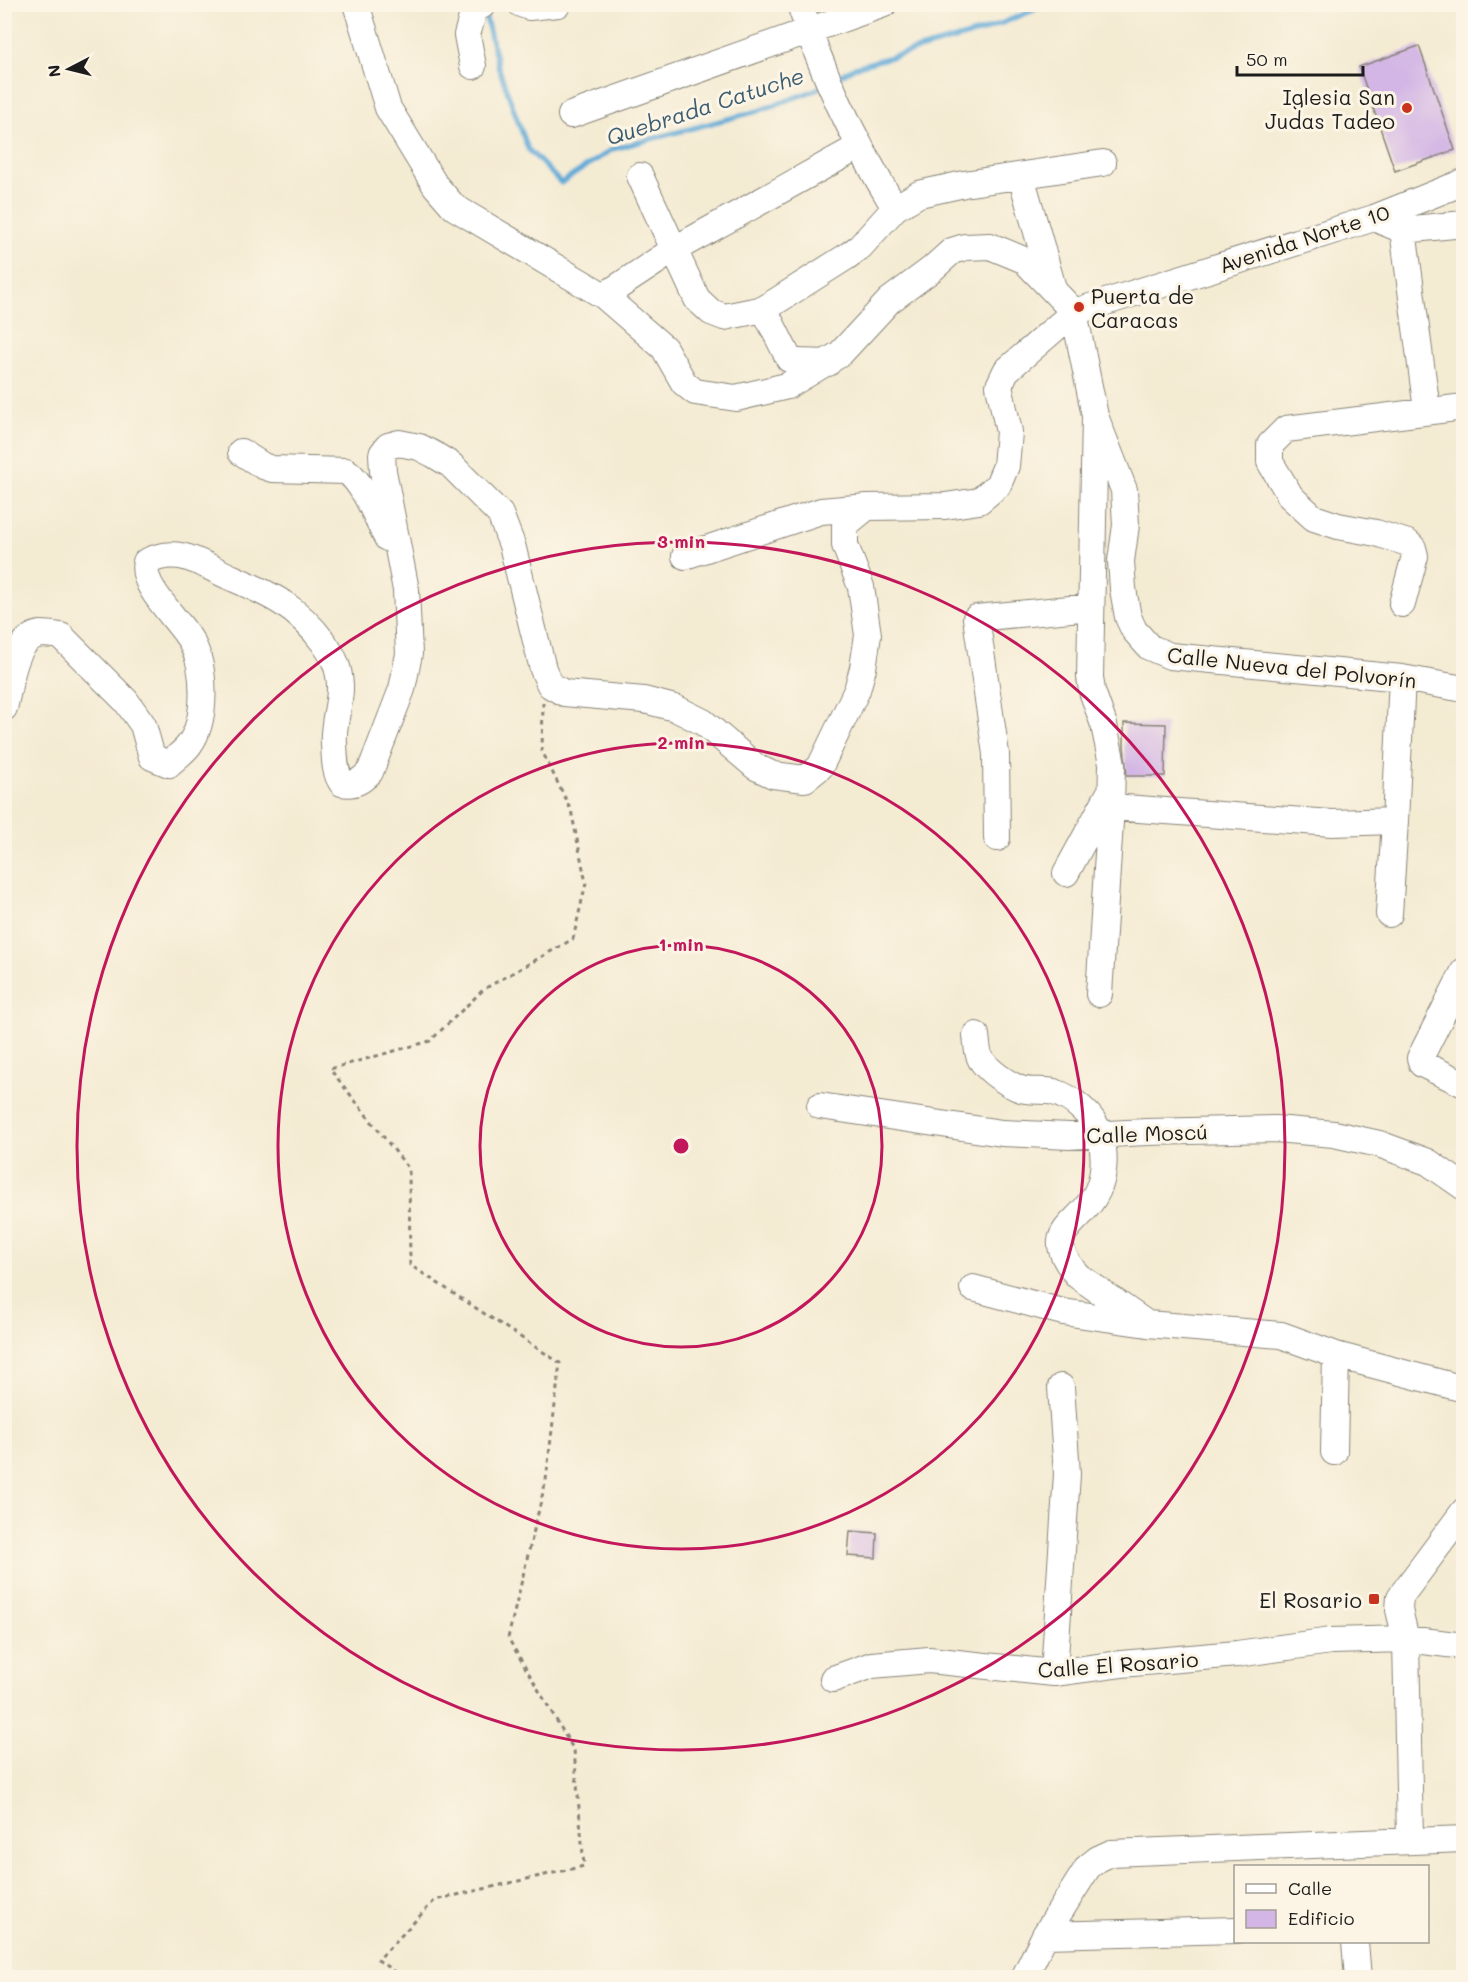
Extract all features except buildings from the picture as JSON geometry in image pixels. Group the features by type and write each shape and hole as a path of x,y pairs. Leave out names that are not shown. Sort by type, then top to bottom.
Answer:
{"street":[{"path":"356,4 388,108 435,185 454,207 604,296 664,348 684,383 695,392 736,398 787,386 840,354 889,301 952,251 965,247 990,246 1024,260 1074,312 1005,371 999,386 1009,432 1006,466 998,485 979,501 945,506 867,507 821,511 686,556"},
{"path":"473,66 468,35 474,10 484,4"},
{"path":"521,4 529,8 558,4"},
{"path":"800,4 808,31 835,93 860,146 895,208"},
{"path":"571,115 884,4"},
{"path":"604,296 675,249 860,146"},
{"path":"640,176 697,299 711,312 724,316 764,309 860,247 895,208 919,194 964,184 1103,163"},
{"path":"1021,176 1054,292"},
{"name":"Avenida Norte 10","path":"1074,312 1374,218 1464,182"},
{"path":"1374,218 1403,230 1464,224"},
{"path":"1403,230 1427,410"},
{"path":"764,309 789,359 799,362 828,363"},
{"name":"Calle Nueva del Polvorín","path":"1074,312 1095,416 1124,490 1126,525 1121,561 1128,617 1134,630 1149,647 1170,656 1402,678 1464,689"},
{"path":"1402,604 1416,556 1413,548 1408,543 1376,533 1338,526 1314,518 1291,498 1270,462 1270,445 1286,429 1464,407"},
{"path":"1095,416 1090,677 1092,691 1104,725 1112,764 1099,994"},
{"path":"4,708 13,665 24,644 39,634 61,636 126,701 143,725 152,757 169,764 189,746 197,730 203,700 200,663 192,643 165,607 146,577 144,569 146,561 159,556 182,555 284,602 310,624 335,659 339,675 340,688 333,736 338,777 342,783 349,785 361,781 370,772 402,688 409,654 406,590 383,471 382,454 388,446 399,443 419,447 451,465 500,514 512,545 543,669 550,685 564,693 644,700 675,708 703,722 756,767 773,775 805,779 820,767 857,690 863,668 868,635 861,587 845,545 845,525 867,507"},
{"path":"241,452 272,469 346,471 349,473 368,500 401,565"},
{"path":"997,838 996,754 976,618 1091,607"},
{"path":"1389,914 1402,678"},
{"path":"1111,797 1332,823 1395,821"},
{"path":"1066,873 1111,797"},
{"path":"1464,971 1420,1058 1422,1064 1464,1084"},
{"path":"976,1035 980,1060 1000,1077 1020,1089 1054,1092 1079,1106 1094,1122 1100,1135 1103,1169 1099,1186 1094,1198 1064,1230 1060,1244 1070,1266 1078,1276 1147,1323"},
{"name":"Calle Moscú","path":"820,1106 1002,1133 1070,1136 1275,1129 1334,1134 1379,1144 1428,1162 1464,1187"},
{"path":"973,1288 1063,1312 1147,1323 1281,1335 1336,1355 1464,1389"},
{"path":"1334,1452 1336,1355"},
{"path":"1054,1673 1067,1474 1061,1387"},
{"path":"1410,1840 1406,1639 1399,1610 1400,1598 1464,1511"},
{"name":"Calle El Rosario","path":"833,1679 872,1665 929,1660 1054,1673 1120,1664 1237,1654 1331,1641 1406,1639 1464,1646"},
{"path":"1024,1977 1045,1935 1088,1868 1098,1859 1111,1853 1349,1855 1410,1840 1464,1839"},
{"path":"1045,1935 1234,1930"},
{"path":"1355,1943 1358,1977"}],"path":[{"path":"403,1977 378,1960 435,1900 584,1866 574,1750 508,1638 546,1480 560,1363 410,1265 409,1169 330,1069 430,1041 484,989 573,939 586,883 571,810 543,751 543,669"}],"waterway":[{"name":"Quebrada Catuche","path":"835,79 855,67 983,31 1034,10 1040,4"},
{"name":"Quebrada Catuche","path":"485,14 498,66 528,149 561,183 613,149 758,111 824,85"}],"place":[{"name":"Iglesia San Judas Tadeo","path":"1407,108"},
{"name":"Puerta de Caracas","path":"1079,307"},
{"name":"El Rosario","path":"1374,1599"}]}
